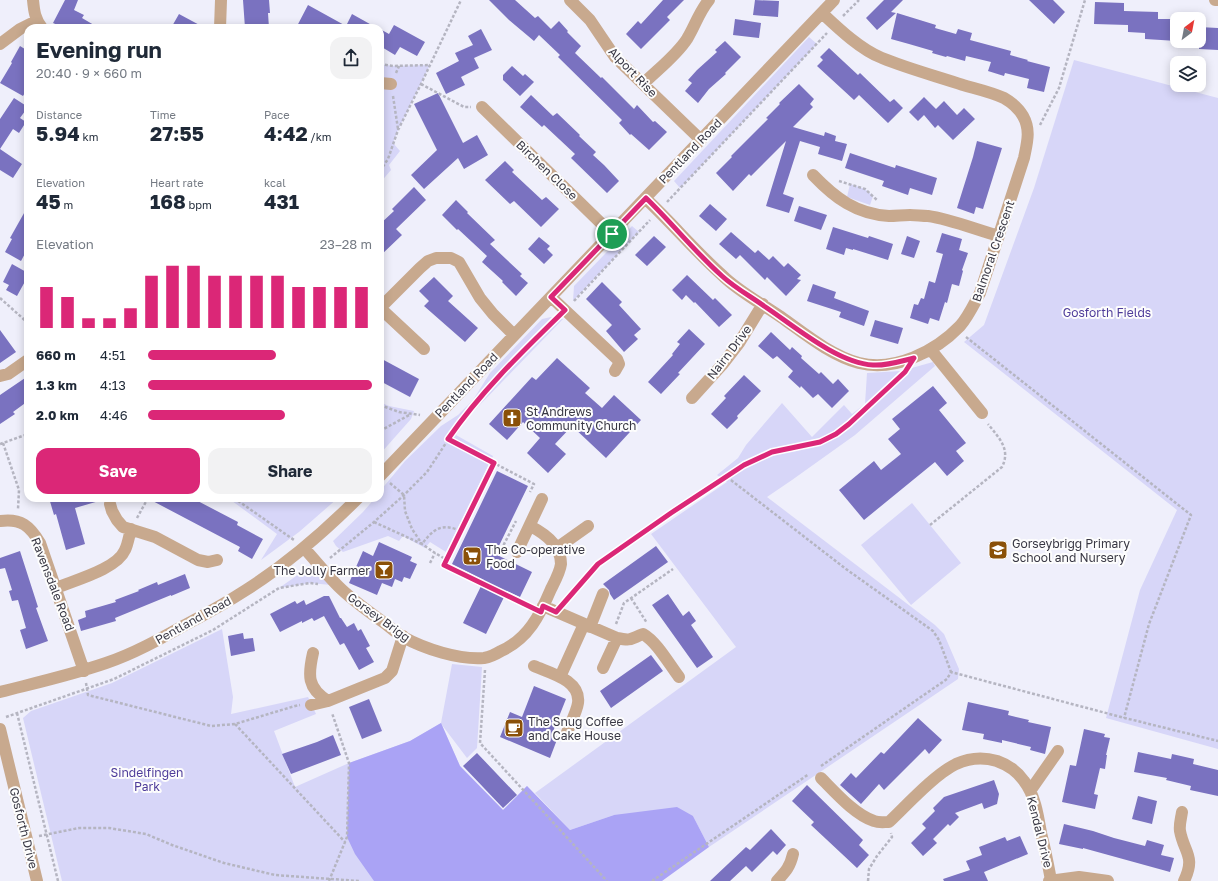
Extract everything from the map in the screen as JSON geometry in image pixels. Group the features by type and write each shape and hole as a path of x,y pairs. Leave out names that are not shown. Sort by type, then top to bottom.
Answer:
{"street":[{"path":"33,0 34,11 39,24"},
{"path":"220,24 221,0"},
{"name":"Alport Rise","path":"570,0 590,20 615,57 701,140"},
{"path":"643,84 674,54 686,40 709,0"},
{"name":"Pentland Road","path":"384,475 412,441 612,234 834,0"},
{"name":"Balmoral Crescent","path":"646,198 722,276 738,289 763,304 821,345 859,363 873,365 892,363 914,358 945,340 960,326 972,309 980,293 1024,158 1028,138 1027,128 1023,117 1015,106 1005,98 880,57 859,44 822,13"},
{"path":"0,44 20,29 24,28"},
{"name":"Birchen Close","path":"482,107 612,234"},
{"path":"813,175 823,186 847,204 860,210 891,216 930,216 999,236"},
{"path":"384,304 428,261 436,258 451,258 459,262 480,298 493,314 514,335"},
{"path":"551,297 617,358 619,364 615,371"},
{"name":"Nairn Drive","path":"692,398 722,365 739,343 763,304"},
{"path":"384,312 424,348"},
{"path":"930,350 982,413"},
{"path":"0,376 8,374 24,363"},
{"path":"512,552 530,526 542,499"},
{"name":"Pentland Road","path":"0,692 84,671 107,663 139,649 203,616 258,582 304,548 354,502"},
{"path":"110,504 117,520 123,527 155,536 198,560 208,562 217,560"},
{"path":"0,521 18,521"},
{"name":"Ravensdale Road","path":"18,521 34,533 40,543 84,671"},
{"path":"530,526 543,532 557,548 588,526"},
{"path":"56,588 108,567 118,560 125,551 131,529"},
{"name":"Gorsey Brigg","path":"304,548 338,586 360,605 403,636 442,653 486,658 510,648 522,638 530,628 542,609 560,568 561,563 557,548"},
{"path":"560,677 603,594"},
{"path":"542,609 556,612 614,637 625,640 633,640 643,634 648,636 679,678"},
{"path":"311,705 328,701 385,678 392,671 403,636"},
{"path":"603,668 614,637"},
{"path":"313,653 310,670 311,683 315,691 328,701"},
{"path":"534,666 560,677 571,683 575,688 578,696 578,704 566,735"},
{"name":"Gosforth Drive","path":"0,729 37,881"},
{"path":"1030,791 1058,751"},
{"name":"Kendal Drive","path":"889,822 943,772 956,764 979,758 992,759 1015,771 1030,791 1036,808 1050,881"},
{"path":"818,772 854,809 865,817 882,823 889,822"},
{"path":"1182,812 1179,824 1180,832 1189,858 1189,867 1184,881"},
{"path":"777,881 790,864 793,854"},
{"path":"1050,881 1079,877 1108,881"}],"path":[{"path":"384,165 388,159 398,130 461,0"},
{"path":"320,566 404,496 427,472 459,422 508,366 565,310 859,0"},
{"path":"1028,138 1039,127 1059,88 1085,0"},
{"path":"384,65 393,66 430,65"},
{"path":"386,83 398,130"},
{"path":"421,84 464,107 482,107"},
{"path":"836,180 864,189 880,202 891,216"},
{"path":"0,298 24,319"},
{"path":"956,330 1191,515 1149,624 1124,718"},
{"path":"556,612 598,564 671,513 744,465 772,452 820,442 836,434 849,424 905,372 914,358"},
{"path":"384,406 399,412 435,417"},
{"path":"384,429 411,414"},
{"path":"930,525 1002,467 1006,460 1005,448 988,424"},
{"path":"18,521 19,490 2,444 24,436"},
{"path":"448,439 534,484 528,497"},
{"path":"494,463 444,565 542,609"},
{"path":"652,881 818,772 947,679 951,672 940,640 933,631 846,569 727,477"},
{"path":"384,479 404,496 405,511 412,529 422,544"},
{"path":"131,529 146,502"},
{"path":"240,502 304,548"},
{"path":"512,552 501,550 518,517"},
{"path":"374,522 422,544 447,560"},
{"path":"422,544 435,530 452,527 461,531"},
{"path":"430,563 435,553"},
{"path":"614,637 624,603 673,569"},
{"path":"631,598 652,630 648,636"},
{"path":"486,658 480,743 607,881"},
{"path":"84,671 88,695 211,726 235,724 295,706 311,705"},
{"path":"951,672 1124,718 1218,741"},
{"path":"328,701 349,763 347,837 328,880"},
{"path":"18,713 58,881"},
{"path":"235,724 345,842"},
{"path":"868,881 869,868 876,856 892,837 889,822"},
{"path":"26,839 79,828 109,828 146,834 172,845 224,863 275,875 328,880 359,881"}],"green space":[{"path":"809,37 817,44 680,188 674,181"},
{"name":"Gosforth Fields","path":"1074,60 1170,85 1170,92 1195,92 1218,98 1218,749 1106,718 1140,590 1177,510 964,342 984,325 1034,188"},
{"path":"384,65 393,66 430,65 393,143 400,151 389,165 391,170 384,178"},
{"path":"850,184 865,189 873,196 870,205 847,197"},
{"path":"632,226 639,232 573,301 574,286"},
{"path":"551,317 563,319 466,419 456,435 493,456 446,552 430,542 425,548 403,536 399,541 388,536 343,552 336,546 333,541 372,502 384,502 384,486 405,461 441,426 458,415 473,400 490,373 542,319"},
{"path":"933,362 935,366 855,435 767,497 935,625 944,634 959,669 958,679 709,847 693,816 614,815 570,830 535,793 736,647 651,534 727,482 717,475 738,458 746,445 782,403 812,437 844,405 852,414 865,404 867,373 901,371"},
{"path":"384,404 414,411 411,419 384,449"},
{"path":"233,502 333,502 299,532 261,560 277,534"},
{"path":"912,503 961,563 911,605 861,545"},
{"path":"312,565 331,585 310,583 279,588"},
{"name":"Sindelfingen Park","path":"222,629 233,697 231,714 308,697 316,714 274,731 295,787 349,763 410,741 441,723 452,664 482,667 477,748 467,758 442,725 460,766 503,810 527,786 615,881 62,881 23,718 31,711 112,683"}],"shaded area":[{"path":"441,723 460,766 503,810 527,786 570,830 614,815 677,807 693,816 709,847 662,881 374,881 355,854 347,837 349,763 410,741"}],"building":[{"path":"65,0 78,0 74,10 84,15 82,18 92,24 55,24 53,23"},
{"path":"243,0 269,0 269,24 245,24"},
{"path":"489,0 515,0 535,18 538,16 551,29 559,21 568,31 567,32 581,46 575,53 634,109 637,105 653,122 655,121 667,132 649,150 631,134 630,135 619,123 622,120 558,57 560,55 539,35 534,41 509,20"},
{"path":"663,0 684,0 667,17 670,20 641,49 626,34 638,21 641,24"},
{"path":"755,0 779,1 778,17 753,15"},
{"path":"884,0 903,0 891,12 896,13 877,30 866,18"},
{"path":"1029,0 1053,0 1065,12 1054,24"},
{"path":"1095,2 1124,3 1124,11 1158,12 1158,19 1170,19 1170,41 1145,39 1145,33 1128,32 1128,25 1094,24"},
{"path":"308,5 342,24 298,24"},
{"path":"897,13 936,25 935,28 956,34 958,29 972,33 970,40 1011,51 1010,55 1050,67 1044,92 1027,88 1029,79 1005,73 1004,76 988,71 991,62 966,56 965,61 946,57 932,53 933,51 891,39"},
{"path":"179,14 198,24 173,24"},
{"path":"352,14 370,24 347,24"},
{"path":"735,19 761,23 759,38 733,35"},
{"path":"394,25 425,42 417,56 400,47 395,55 384,48 384,31 389,34"},
{"path":"1206,27 1218,28 1218,50 1199,49 1206,48"},
{"path":"481,29 492,50 474,58 479,68 461,77 465,85 446,94 436,73 459,61 455,53 473,45 468,36"},
{"path":"725,41 741,57 725,73 726,74 709,89 698,103 685,91 692,83 688,80 717,52 715,50"},
{"path":"20,46 24,48 23,96 0,83 12,63 11,62"},
{"path":"829,48 858,75 860,73 890,102 894,99 903,108 888,123 859,95 854,100 817,66 823,60 820,57"},
{"path":"512,66 523,76 525,74 534,82 520,96 503,80 503,75"},
{"path":"799,84 814,99 810,104 813,107 793,127 824,136 825,132 836,136 835,141 847,144 842,161 818,154 820,147 800,141 783,194 794,198 789,213 766,206 786,141 751,176 749,174 733,191 716,173 768,119 766,118 780,104 779,103"},
{"path":"438,93 463,143 477,135 488,155 464,169 458,158 424,189 411,175 437,150 414,104"},
{"path":"531,95 553,116 557,113 580,135 579,136 596,152 593,155 619,181 607,193 571,158 575,154 544,125 542,127 520,107"},
{"path":"924,97 936,109 944,101 957,115 964,108 975,119 953,140 938,125 935,128 924,115 918,121 909,112"},
{"path":"14,98 24,104 24,112 20,118 24,121 24,125 19,133 13,129 0,149 0,119"},
{"path":"977,141 1002,148 983,209 976,207 974,214 957,208"},
{"path":"0,149 22,164 13,178 0,170"},
{"path":"850,153 895,168 896,165 937,178 932,195 910,188 908,195 882,186 884,181 845,168"},
{"path":"505,161 514,170 512,172 542,200 546,197 559,209 541,227 514,201 510,204 485,180"},
{"path":"414,187 426,200 396,229 402,235 384,252 384,220 394,211 392,209"},
{"path":"456,200 495,240 490,244 522,274 520,276 528,283 516,296 502,282 503,281 482,262 487,256 442,215"},
{"path":"710,204 727,219 716,231 699,216"},
{"path":"799,206 827,215 821,230 794,221"},
{"path":"24,213 24,255 21,261 5,252 12,239 10,238"},
{"path":"833,227 893,244 888,260 853,249 846,248 844,255 826,249"},
{"path":"731,232 755,253 758,250 769,260 773,256 784,267 788,263 801,275 797,279 801,280 786,296 767,277 765,280 740,255 736,259 719,244"},
{"path":"942,233 962,239 959,250 968,253 962,270 959,286 952,284 947,303 945,302 939,321 930,318 928,324 910,318 914,304 918,305 921,298 924,299 929,281 935,283 943,254 936,252"},
{"path":"654,236 666,247 647,266 635,255"},
{"path":"907,236 920,241 914,258 901,254"},
{"path":"539,237 550,246 547,249 553,255 544,264 528,249"},
{"path":"12,264 24,271 24,283 17,296 6,290 9,285 3,282"},
{"path":"687,275 713,300 715,298 732,315 719,327 695,302 694,303 686,295 682,300 672,290"},
{"path":"434,277 453,296 448,301 478,328 465,342 424,306 429,301 419,291"},
{"path":"602,282 622,302 619,305 641,329 634,335 638,339 624,352 606,331 612,325 586,299"},
{"path":"813,284 836,292 834,298 869,311 864,326 839,317 841,312 807,301"},
{"path":"875,320 903,328 898,344 870,336"},
{"path":"689,329 705,344 661,394 648,382 673,355 672,354 680,344 677,342"},
{"path":"0,330 16,352 0,363"},
{"path":"771,332 790,350 792,347 802,356 801,358 819,374 821,372 833,384 838,379 849,391 832,408 818,394 813,398 801,386 800,388 788,377 793,371 777,356 773,359 758,346"},
{"path":"557,358 590,388 585,393 602,408 614,395 641,420 606,458 572,426 555,444 566,454 548,473 527,453 540,438 523,422 507,440 489,424 532,377 536,380"},
{"path":"384,360 419,379 410,397 384,383"},
{"path":"744,375 761,391 737,416 738,418 727,429 711,414 726,398 724,396"},
{"path":"24,379 24,404 13,412 15,414 0,424 0,395"},
{"path":"933,386 947,403 939,410 966,443 956,451 964,461 947,476 935,462 864,520 839,490 874,461 881,470 901,454 888,439 900,429 892,419"},
{"path":"497,471 528,486 495,554 532,572 520,597 507,591 486,634 463,623 484,580 452,564"},
{"path":"50,502 96,502 75,508 85,544 66,550 56,514 54,515"},
{"path":"155,502 200,502 238,522 237,525 263,539 252,559 238,551 240,547"},
{"name":"The Jolly Farmer","path":"379,542 412,557 410,561 417,564 410,579 404,577 402,582 395,579 392,587 382,583 377,595 349,583 363,551 373,556"},
{"path":"656,546 668,562 614,600 609,590 603,584"},
{"path":"20,551 38,607 36,608 48,641 26,649 20,630 26,628 18,600 12,601 9,591 12,590 5,568 0,569 0,558"},
{"path":"185,574 190,588 115,618 116,621 81,631 78,620 86,617 85,611 116,602 115,600 157,582 158,585"},
{"path":"668,594 683,616 689,611 696,621 691,625 713,657 697,668 652,605"},
{"path":"324,596 329,596 340,618 347,627 354,623 358,631 361,629 370,646 366,648 374,662 359,670 344,643 340,645 324,616 314,621 312,618 302,623 302,621 280,632 270,614 295,601 297,604 304,600 306,605"},
{"path":"243,633 244,639 253,638 255,651 231,656 228,636"},
{"path":"651,655 663,671 611,708 600,691"},
{"path":"534,686 566,699 552,734 558,737 550,758 500,737 510,712 522,717"},
{"path":"369,699 382,731 362,739 349,707"},
{"path":"968,702 1009,711 1008,715 1029,720 1028,722 1051,727 1045,754 1030,750 1031,747 1002,740 1002,743 983,739 984,734 962,730"},
{"path":"918,718 942,740 929,754 925,749 884,790 879,784 861,804 840,785 851,773 856,778 881,752 884,754"},
{"path":"1084,729 1105,734 1104,737 1110,738 1106,755 1105,769 1100,768 1094,794 1098,795 1095,809 1062,802 1070,765 1076,766"},
{"path":"333,735 341,755 291,774 282,754"},
{"path":"1138,752 1171,759 1172,754 1194,759 1193,764 1218,770 1218,796 1190,790 1191,786 1166,780 1167,778 1134,772"},
{"path":"477,753 517,795 503,808 463,766"},
{"path":"994,780 999,794 997,804 984,809 982,803 955,813 959,817 950,826 948,824 933,839 937,843 923,856 911,843 926,828 922,824 935,811 933,808 944,797"},
{"path":"807,785 863,840 859,845 869,855 857,868 811,825 814,822 792,801"},
{"path":"1138,796 1157,801 1152,824 1132,819"},
{"path":"1064,824 1145,846 1147,840 1164,845 1161,855 1174,858 1170,872 1083,848 1059,844"},
{"path":"771,829 786,845 777,855 773,851 752,872 746,866 730,881 710,881 746,847 750,850"},
{"path":"1020,836 1028,854 984,872 988,881 944,881 943,879 970,870 966,861 982,855 979,847 1005,837 1007,841"}],"place":[{"name":"St Andrews Community Church","path":"512,418"},
{"name":"Gorseybrigg Primary School and Nursery","path":"998,550"},
{"name":"The Co-operative Food","path":"472,556"},
{"name":"The Jolly Farmer","path":"384,570"},
{"name":"The Snug Coffee and Cake House","path":"514,728"}],"route":[{"path":"646,198 722,276 738,289 763,304 821,345 859,363 873,365 892,363 914,358 905,372 849,424 836,434 820,442 772,452 744,465 671,513 598,564 556,612 543,606 541,612 444,565 494,463 448,439 459,422 508,366 565,310 551,297 612,234 646,198"}]}
